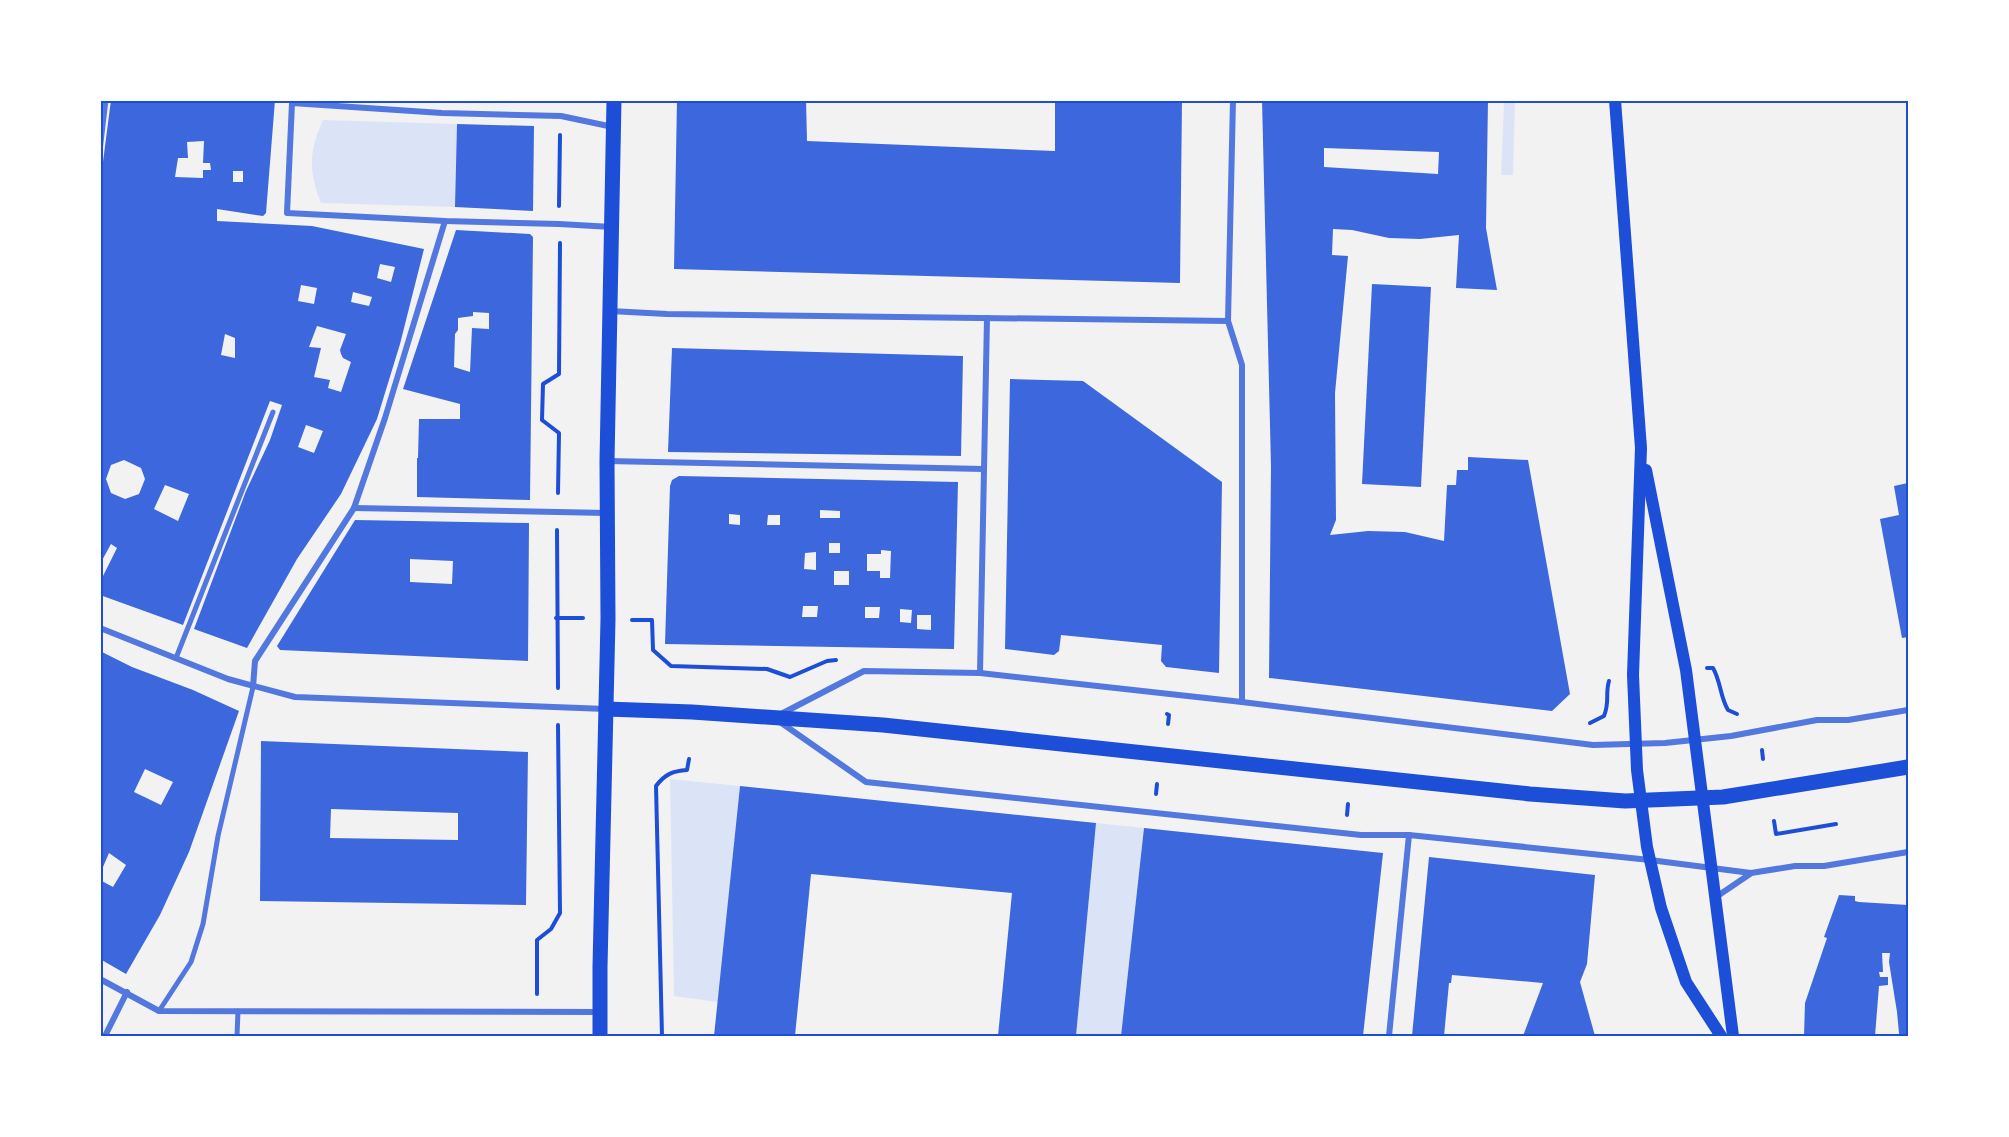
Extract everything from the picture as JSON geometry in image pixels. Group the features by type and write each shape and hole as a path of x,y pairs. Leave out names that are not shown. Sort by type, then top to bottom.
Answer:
{"main road":[{"path":"600,1036 614,100"},
{"path":"1615,100 1641,448 1633,675 1642,808 1650,860 1661,908 1686,982 1721,1036"},
{"path":"1641,448 1686,670 1733,1036"},
{"path":"606,709 692,712 883,725 1530,794 1625,801 1723,797 1908,767"}],"street":[{"path":"100,151 106,100"},
{"path":"383,109 384,100"},
{"path":"1233,100 1228,321 1242,364 1242,702"},
{"path":"612,227 287,213 289,102 442,113 561,116 614,127"},
{"path":"159,1011 191,962 203,924 218,836 253,687 255,661 354,508 385,418 445,221"},
{"path":"610,311 666,314 1228,321"},
{"path":"980,673 987,318"},
{"path":"176,658 273,412"},
{"path":"607,461 984,469"},
{"path":"354,508 607,513"},
{"path":"100,628 228,679 295,697 606,709"},
{"path":"1908,710 1848,720 1817,720 1696,740 1593,745 980,673 864,671 774,718 866,782 1361,835 1409,836 1650,860 1751,873 1795,866 1824,866 1908,852"},
{"path":"1389,1036 1409,836"},
{"path":"1716,897 1751,873"},
{"path":"100,979 159,1011 600,1012"},
{"path":"105,1036 127,992"},
{"path":"237,1036 238,1011"}],"path":[{"path":"559,213 561,127"},
{"path":"558,505 559,433 543,420 543,384 559,374 560,236"},
{"path":"557,519 558,698"},
{"path":"644,620 652,620 653,650 671,666 767,669 790,677 828,661 845,660"},
{"path":"537,1011 537,940 551,929 560,913 558,715"},
{"path":"662,1036 656,786 664,776 676,771 687,770 689,759"},
{"path":"1774,821 1776,834 1836,824"}],"shaded area":[{"path":"1504,101 1515,101 1513,175 1501,175"},
{"path":"323,120 457,124 455,207 321,203 314,181 312,161 315,142"},
{"path":"670,779 740,786 718,1002 674,996"},
{"path":"1096,823 1144,828 1121,1036 1076,1036"}],"building":[{"path":"111,100 275,100 266,213 263,216 217,209 217,221 312,226 424,249 400,344 377,419 341,494 297,559 247,648 194,629 246,491 270,440 282,405 270,401 183,625 100,595 100,582 117,548 111,544 100,564 100,212 103,204 100,203 102,193 100,185","holes":["204,141 203,163 210,163 211,170 203,170 203,178 175,177 178,158 188,158 187,142","233,171 243,171 243,182 233,182","380,264 395,267 391,282 377,278","301,285 317,288 314,304 298,301","353,292 372,297 369,306 351,302","317,326 346,334 340,350 343,358 351,362 341,392 328,388 330,380 314,377 321,348 309,347","225,334 235,338 235,358 221,355","306,425 323,431 314,453 298,447","124,460 141,468 145,479 139,494 125,499 111,493 106,479 111,465","165,485 189,494 178,521 154,509"]},
{"path":"677,100 806,100 807,141 1055,151 1055,100 1182,100 1180,283 674,269"},
{"path":"1262,100 1488,100 1486,228 1497,290 1456,288 1459,235 1420,239 1389,238 1352,230 1333,229 1332,255 1348,256 1335,393 1336,520 1330,535 1368,531 1405,532 1444,541 1447,485 1456,485 1457,470 1468,470 1468,457 1528,460 1570,694 1552,711 1269,678 1271,466","holes":["1324,148 1439,152 1438,174 1324,167"]},
{"path":"457,124 534,126 533,211 455,207"},
{"path":"456,230 530,234 533,237 530,500 417,497 419,419 460,419 460,404 403,389","holes":["473,312 489,313 489,329 472,328 470,372 454,367 458,318 473,316"]},
{"path":"1372,284 1431,287 1421,487 1362,484"},
{"path":"672,348 963,356 961,456 668,452"},
{"path":"1010,379 1083,381 1222,482 1219,673 1166,667 1161,661 1162,645 1061,635 1059,651 1054,655 1005,649"},
{"path":"679,476 958,482 954,649 665,644 672,480","holes":["820,510 840,511 840,518 820,518","729,514 740,515 740,525 729,524","768,515 780,515 780,525 767,525","829,543 840,543 840,553 829,553","881,550 891,551 890,578 880,578 880,571 867,571 867,554 881,554","816,552 816,570 804,569 805,553","834,571 849,571 849,585 834,585","803,606 818,606 817,617 802,617","865,607 880,607 879,618 865,618","900,609 912,610 911,623 900,622","917,615 931,615 931,630 917,629"]},
{"path":"1908,483 1908,637 1902,638 1880,519 1899,515 1894,486"},
{"path":"355,520 529,523 528,661 280,650 277,646","holes":["410,559 453,561 452,584 410,582"]},
{"path":"100,651 132,667 193,690 239,711 189,852 160,915 126,974 100,959 100,880 113,887 126,865 109,853 100,874","holes":["145,769 173,782 161,805 134,792"]},
{"path":"261,741 528,752 526,905 260,901","holes":["331,809 458,813 458,840 330,838"]},
{"path":"740,786 1096,823 1076,1036 998,1036 1012,893 811,874 795,1036 714,1036"},
{"path":"1144,828 1383,853 1363,1036 1121,1036"},
{"path":"1429,857 1595,875 1587,964 1580,982 1595,1036 1523,1036 1543,983 1452,975 1451,983 1449,983 1444,1036 1412,1036"},
{"path":"1839,895 1855,896 1855,901 1859,902 1908,905 1908,1036 1900,1036 1899,1033 1889,962 1890,953 1882,953 1883,972 1879,972 1880,977 1888,977 1888,985 1879,986 1875,1036 1804,1036 1805,1003"}]}
